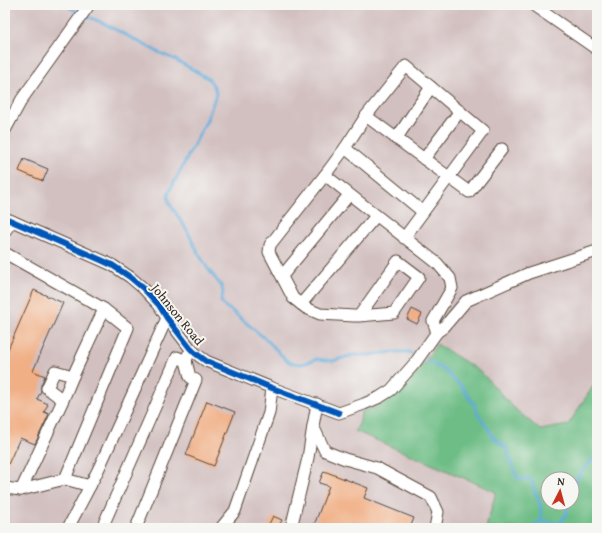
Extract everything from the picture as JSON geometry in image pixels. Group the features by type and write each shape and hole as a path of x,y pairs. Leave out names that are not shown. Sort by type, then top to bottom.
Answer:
{"street":[{"path":"533,5 596,47"},
{"path":"5,130 22,99 88,6"},
{"path":"359,316 398,261 419,277 394,313 359,316 320,314 306,308 293,298 269,252 270,245 325,175 366,116 406,66 483,131 404,238"},
{"path":"396,139 432,87"},
{"path":"424,159 460,111"},
{"path":"366,116 469,192 502,149"},
{"path":"345,148 423,212"},
{"path":"325,175 437,264 450,278 452,288 433,321 437,332 444,327 466,302 529,274 597,251"},
{"path":"282,276 349,194"},
{"path":"301,304 376,216"},
{"path":"5,231 8,220"},
{"name":"Johnson Road","path":"8,220 112,265 130,277 159,305 191,349 200,357 212,364 340,413 380,397 391,390 415,363 437,332"},
{"path":"5,253 104,309 128,328 65,479"},
{"path":"21,490 104,309"},
{"path":"68,528 99,468 167,318"},
{"path":"136,528 196,380 190,377 186,361 191,349"},
{"path":"102,528 177,357 186,361"},
{"path":"63,400 47,388 55,371 73,376"},
{"path":"221,528 235,511 269,413 272,388"},
{"path":"291,528 308,458 317,404"},
{"path":"313,426 325,451 345,459 377,468 431,497 438,512 435,528"},
{"path":"5,488 21,490 65,479 90,486"}],"shaded area":[{"path":"5,5 597,5 597,528 5,528"}],"green space":[{"path":"437,344 481,372 513,407 540,430 568,425 597,380 597,528 486,528 496,492 355,431 360,422 361,412 377,407 407,387"}],"building":[{"path":"24,159 48,169 43,181 19,171"},
{"path":"34,290 63,303 33,371 45,376 37,399 48,404 44,412 49,414 35,444 20,438 5,471 5,356"},
{"path":"412,309 422,314 417,324 407,319"},
{"path":"207,401 235,412 214,466 186,455"},
{"path":"324,471 368,488 364,498 414,518 410,528 367,528 354,523 352,528 313,528 329,486 319,483"},
{"path":"273,516 282,520 278,528 267,528"}],"waterway":[{"path":"69,5 70,8 80,13"},
{"path":"85,15 176,60 209,79 215,88 216,93 207,120 169,192 168,197 170,204 188,232 198,253 222,287 223,293 221,301 224,306 268,341 286,360 291,363 302,364 317,359 333,361 353,355 394,352 409,352 412,354"},
{"path":"427,361 443,369 461,386 474,404 479,416 487,426 492,436 507,449 517,477 520,479 530,479 540,503 542,521"},
{"path":"580,474 597,455"},
{"path":"533,528 536,524 542,521 560,523 567,511"}],"cycle path":[{"path":"5,218 112,265 130,277 159,305 190,348 206,361 339,413"}]}
